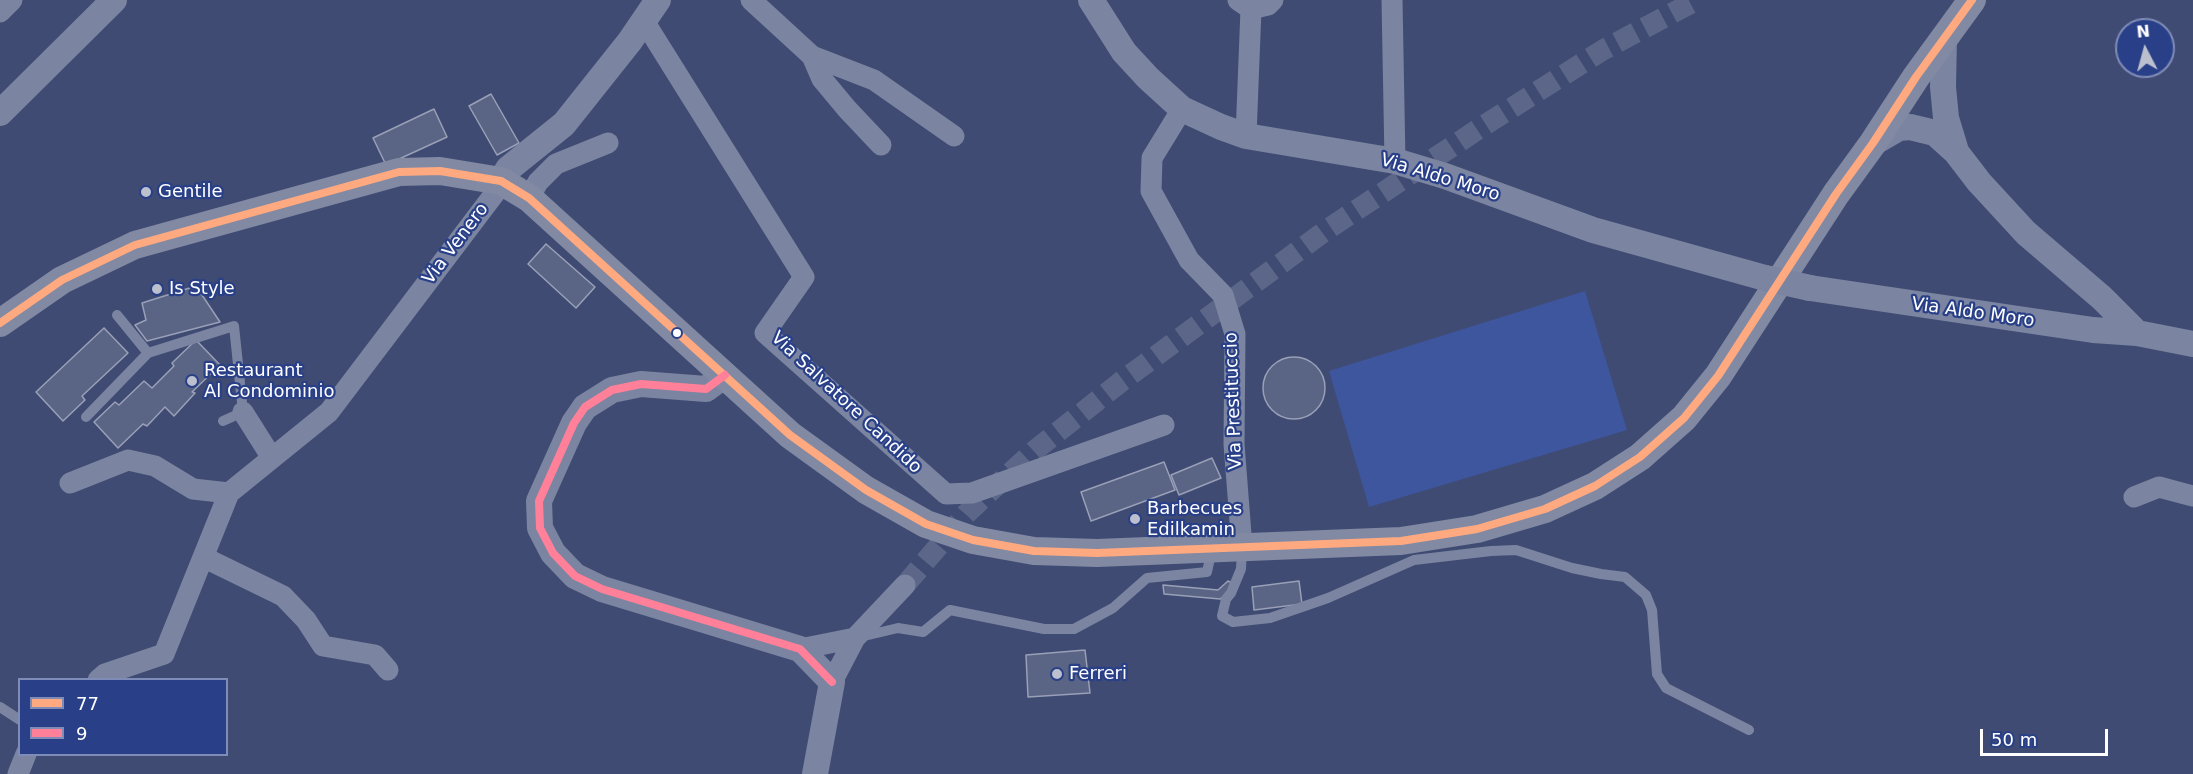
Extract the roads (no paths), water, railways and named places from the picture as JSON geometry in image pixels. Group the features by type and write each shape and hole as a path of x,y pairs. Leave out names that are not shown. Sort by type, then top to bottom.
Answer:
{"main road":[{"path":"0,323 62,280 135,245 399,172 440,171 501,181 529,198 790,435 866,490 926,524 973,540 1034,551 1097,553 1401,541 1478,529 1545,508 1595,486 1640,457 1684,418 1712,384 1836,194 1972,0"}],"street":[{"path":"0,12 12,0"},
{"path":"0,113 114,0"},
{"name":"Via Venero","path":"100,678 105,674 164,654 229,493 329,412 495,193 508,169 564,124 658,0"},
{"path":"751,0 812,56 874,80 954,136"},
{"name":"Via Aldo Moro","path":"1091,0 1125,52 1148,78 1182,109 1221,128 1246,136 1395,161 1445,176 1593,230 1765,278 1810,288 2082,328 2137,333 2193,344"},
{"path":"1246,136 1248,3 1268,5 1273,0"},
{"path":"1392,0 1395,161"},
{"name":"Via Salvatore Candido","path":"644,21 804,277 765,333 946,494 972,493 1164,425"},
{"path":"1940,125 1944,38"},
{"path":"812,56 822,79 881,145"},
{"path":"1916,77 1914,100 1922,116 1940,125 1978,182 2026,233 2102,298 2137,333"},
{"name":"Via Prestituccio","path":"1182,109 1152,158 1151,191 1190,260 1222,295 1235,334 1234,444 1242,548"},
{"path":"1873,143 1899,128 1927,129 1940,125"},
{"path":"529,198 538,182 556,164 608,143"},
{"path":"725,375 706,389 641,384 612,390 585,407 574,423 538,501 540,528 553,553 575,576 603,589 800,649 855,638"},
{"path":"243,412 272,458"},
{"path":"70,483 128,460 155,466 193,489 229,493"},
{"path":"2134,497 2159,487 2193,496"},
{"path":"203,557 283,596 306,620 323,646 375,655 388,670"},
{"path":"815,774 832,682 855,638 905,585"},
{"path":"800,649 832,682"},
{"path":"18,774 25,756"}],"lane":[{"path":"117,315 148,353"},
{"path":"86,417 148,353 234,326 243,412 223,421"},
{"path":"1242,548 1241,569 1232,593 1226,599 1222,616 1233,622 1280,615 1328,598 1414,560 1491,551 1516,550 1572,568 1624,577 1646,595 1652,610 1658,674 1666,688 1749,730"},
{"path":"855,638 898,628 923,632 950,610 1044,629 1074,629 1113,608 1147,578 1207,573 1212,549"},
{"path":"0,707 18,719"}],"tunnel":[{"path":"905,585 966,514 1034,451 1122,381 1325,231 1603,50 1697,0"}],"place":[{"name":"Gentile","path":"146,192"},
{"name":"Is Style","path":"157,289"},
{"name":"Restaurant Al Condominio","path":"192,381"},
{"name":"Barbecues Edilkamin","path":"1135,519"},
{"name":"Ferreri","path":"1057,674"}]}
